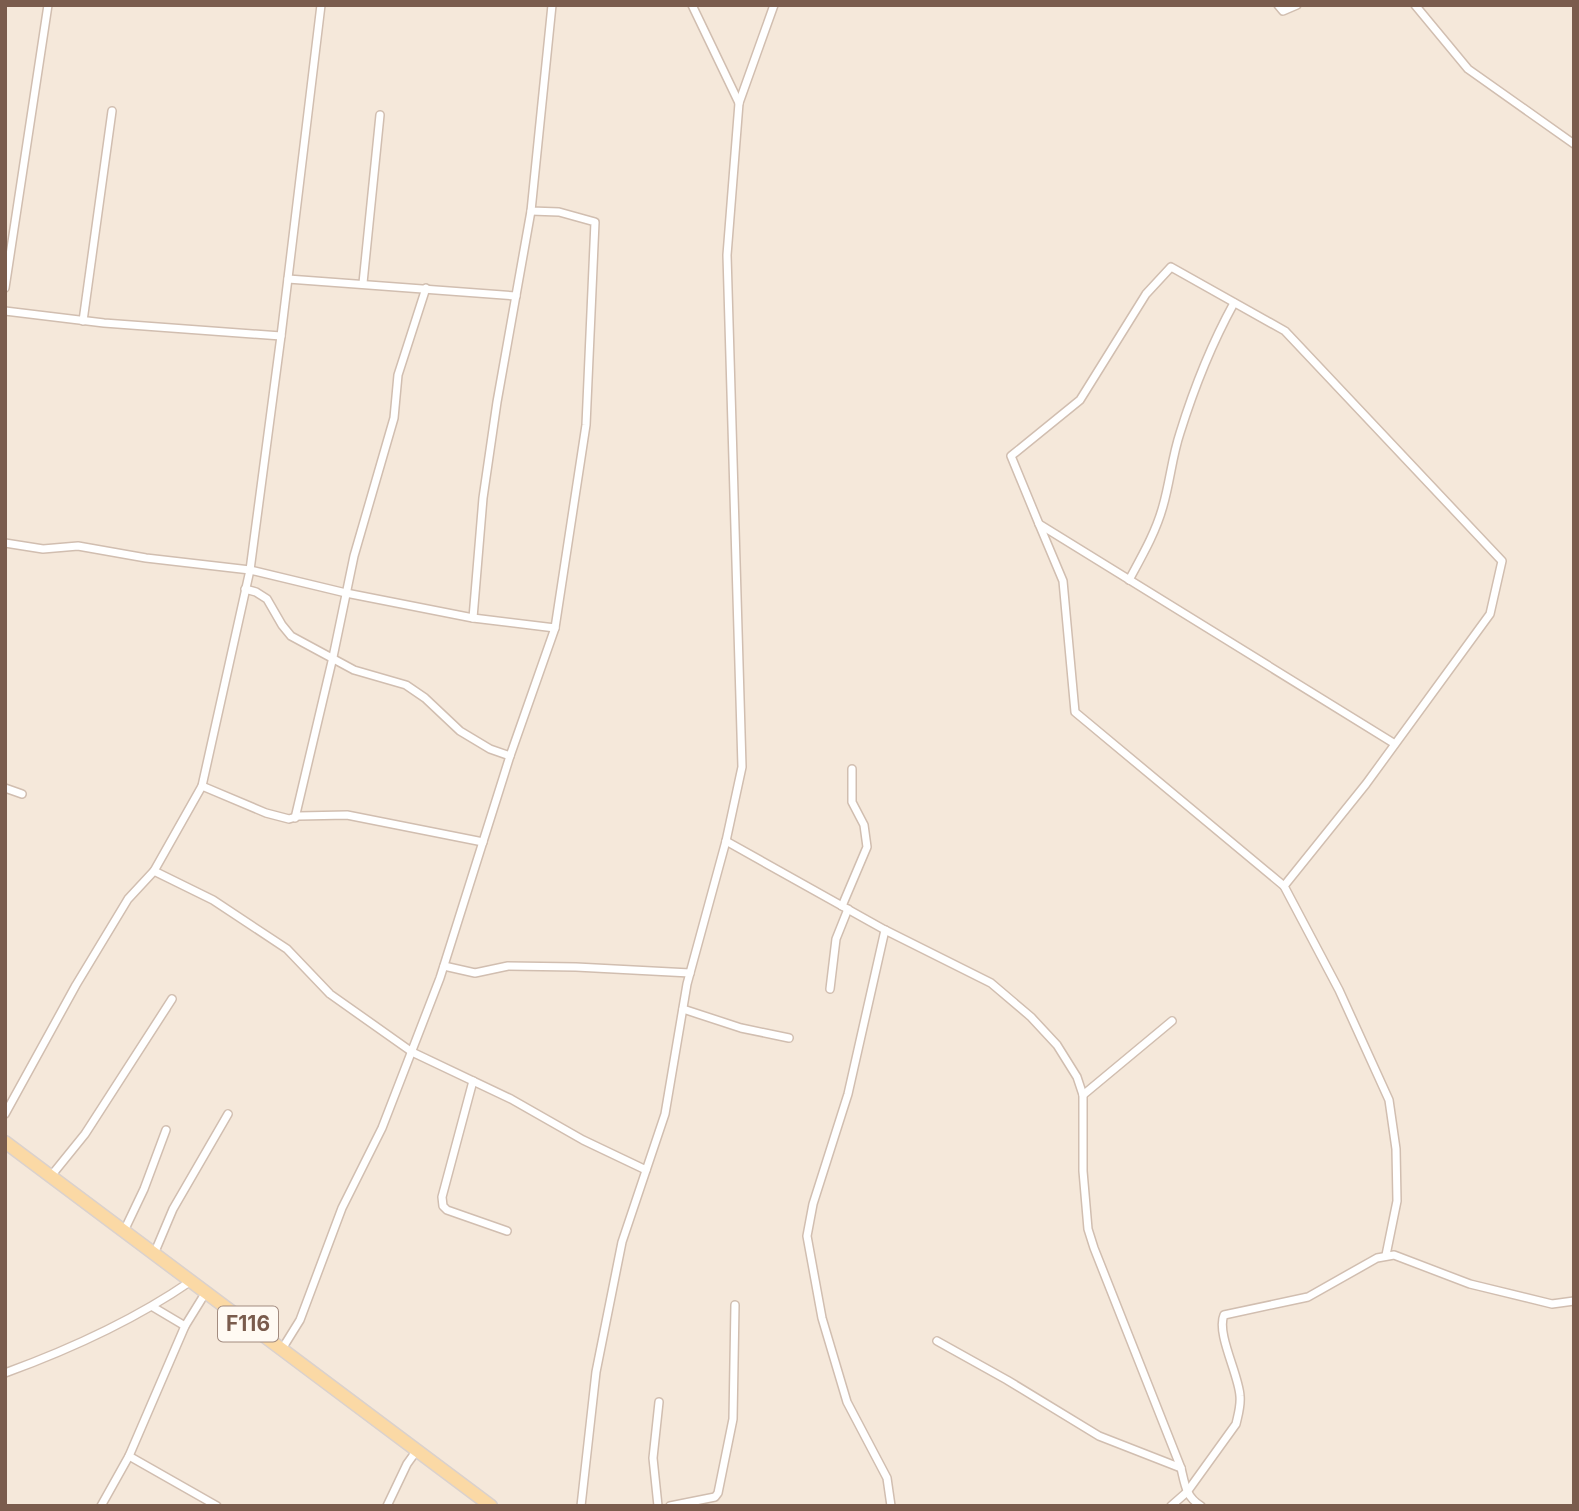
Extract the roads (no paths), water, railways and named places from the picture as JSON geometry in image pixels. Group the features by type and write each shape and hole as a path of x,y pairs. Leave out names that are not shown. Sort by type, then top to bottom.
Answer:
{"main road":[{"name":"F116","path":"5,1142 491,1506"}],"street":[{"path":"5,288 48,5"},
{"path":"5,1114 76,985 128,899 154,871 202,786 250,570 321,5"},
{"path":"473,618 483,498 531,211 552,5"},
{"path":"692,5 739,103"},
{"path":"581,1506 596,1371 622,1242 665,1114 690,973 726,841 742,767 727,255 739,103 774,5"},
{"path":"1278,5 1283,11 1297,5"},
{"path":"1415,5 1468,69 1574,144"},
{"path":"83,321 112,111"},
{"path":"363,283 380,115"},
{"path":"282,1349 300,1320 342,1208 382,1128 412,1052 444,966 510,755 555,628 586,425 595,222 559,212 531,211"},
{"path":"1284,886 1366,784 1490,614 1502,561 1285,331 1171,267 1146,294 1080,400 1011,456 1063,581 1075,712 1284,886 1339,990 1389,1100 1396,1149 1396,1201 1386,1255"},
{"path":"288,279 516,296"},
{"path":"295,818 354,556 390,436 398,375 426,288"},
{"path":"1129,580 1150,540 1163,506 1170,468 1184,422 1223,323 1234,303"},
{"path":"5,311 83,321 281,336"},
{"path":"1039,524 1395,744"},
{"path":"5,543 43,549 78,546 146,558 250,570 346,593 473,618 555,628"},
{"path":"245,589 267,599 291,636 354,670 406,685 425,698 460,731 490,749 510,755"},
{"path":"830,989 836,940 867,847 864,825 852,802 852,769"},
{"path":"202,786 266,813 289,819 347,815 483,842"},
{"path":"5,788 22,794"},
{"path":"726,841 885,930 991,983 1031,1017 1057,1045 1077,1077 1083,1095 1083,1171 1088,1229 1181,1468 1187,1492 1191,1500 1201,1506"},
{"path":"154,871 213,900 286,949 330,994 412,1052 511,1099 583,1140 646,1170"},
{"path":"885,930 848,1094 813,1204 807,1236 822,1318 847,1402 887,1478 891,1506"},
{"path":"444,966 475,973 521,966 690,973"},
{"path":"51,1176 85,1134 172,999"},
{"path":"683,1009 741,1028 789,1038"},
{"path":"1083,1095 1172,1021"},
{"path":"473,1081 442,1197 443,1206 447,1210 507,1231"},
{"path":"154,1254 173,1209 228,1114"},
{"path":"124,1231 144,1189 166,1130"},
{"path":"1171,1506 1187,1492 1236,1424 1239,1385 1222,1326 1224,1315 1308,1297 1386,1255 1394,1255 1470,1284 1552,1304 1574,1301"},
{"path":"5,1373 83,1343 153,1307 191,1281"},
{"path":"101,1506 129,1456 185,1326 206,1292"},
{"path":"670,1506 715,1497 718,1493 733,1419 735,1305"},
{"path":"153,1307 185,1326"},
{"path":"937,1341 1099,1436 1181,1468"},
{"path":"658,1506 653,1458 659,1402"},
{"path":"387,1506 407,1464 417,1450"},
{"path":"129,1456 217,1506"}]}
